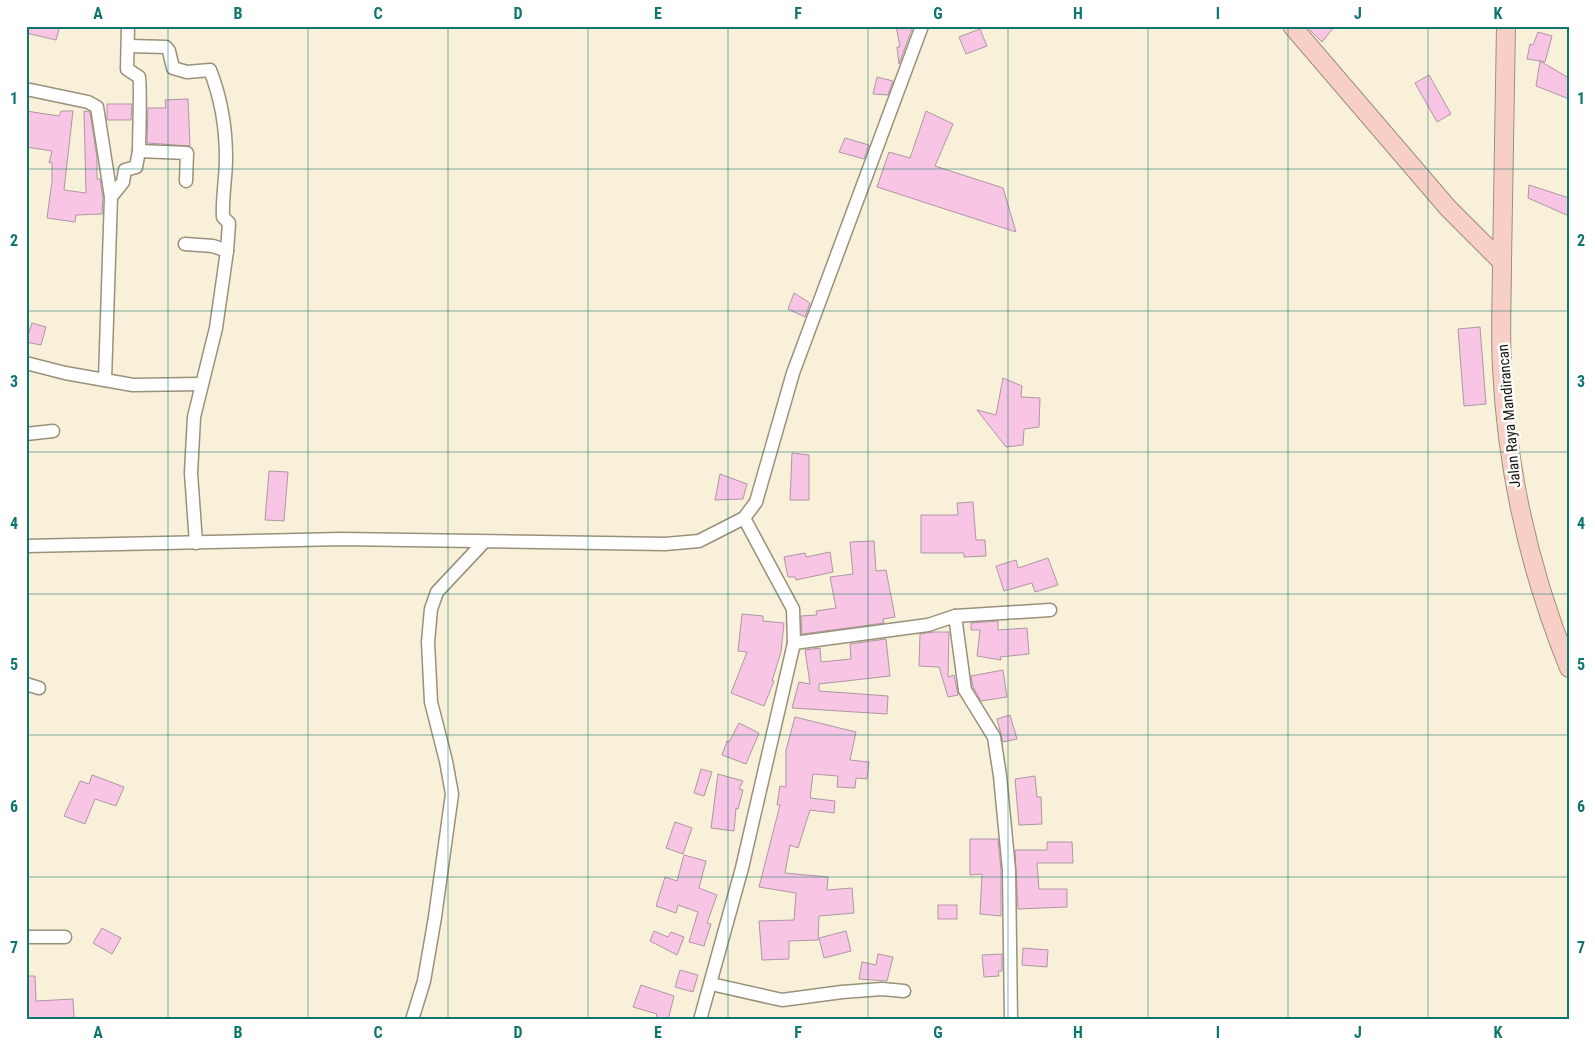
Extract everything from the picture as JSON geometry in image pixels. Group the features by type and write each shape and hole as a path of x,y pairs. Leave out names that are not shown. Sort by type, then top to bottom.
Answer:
{"street":[{"path":"111,197 123,182 126,170 136,168 139,151 138,107 141,84 139,77 127,69 128,26"},
{"path":"26,546 341,539 665,544 699,541 744,518 756,502 794,373 842,237 922,26"},
{"path":"1292,26 1448,208 1502,262"},
{"name":"Jalan Raya Mandirancan","path":"1506,26 1502,368 1513,478 1525,538 1556,636 1569,668"},
{"path":"129,46 166,47 169,51 173,68 187,72 210,70 223,111 226,159 222,203 223,217 229,223 216,328 194,417 192,449 196,543"},
{"path":"26,89 88,102 97,107 111,197 105,380"},
{"path":"139,151 187,153 186,181"},
{"path":"185,244 213,246 226,251"},
{"path":"26,363 133,385 201,384"},
{"path":"26,434 53,431"},
{"path":"700,1020 766,769 794,643 793,609 744,518"},
{"path":"412,1020 424,981 452,794 431,702 428,642 431,609 436,592 484,542"},
{"path":"794,643 928,625 955,616 1050,610"},
{"path":"955,616 965,690 994,737 1000,776 1009,870 1011,1020"},
{"path":"26,937 66,937"},
{"path":"711,984 782,1000 882,989 904,991"}],"building":[{"path":"26,26 60,26 56,40 26,33"},
{"path":"896,26 913,26 899,64 897,47 900,47"},
{"path":"1306,26 1335,26 1322,42"},
{"path":"980,29 987,46 966,54 959,37"},
{"path":"1538,32 1552,36 1545,62 1527,59 1530,44 1533,45"},
{"path":"1540,61 1569,78 1569,99 1536,86"},
{"path":"1429,75 1451,114 1437,122 1415,83"},
{"path":"877,77 893,81 888,95 873,94"},
{"path":"188,99 190,146 147,143 148,108 166,108 165,100"},
{"path":"107,104 132,104 131,120 107,120"},
{"path":"26,111 59,116 61,111 73,111 64,190 86,193 84,111 90,112 97,158 97,179 100,179 103,198 102,214 76,215 75,222 47,218 52,181 52,162 49,163 52,151 26,147"},
{"path":"926,111 953,124 935,166 1003,188 1016,232 877,187 889,152 910,158"},
{"path":"845,138 869,145 864,159 839,152"},
{"path":"1529,185 1569,198 1569,216 1528,198"},
{"path":"794,293 810,303 805,317 788,309"},
{"path":"32,323 46,327 41,345 26,342"},
{"path":"1480,327 1486,404 1464,406 1458,329"},
{"path":"1003,378 1022,386 1021,397 1040,398 1039,427 1024,429 1023,445 1006,447 977,410 996,415"},
{"path":"792,453 809,455 809,500 790,500"},
{"path":"269,471 288,472 284,521 265,520"},
{"path":"720,474 747,484 743,499 715,500"},
{"path":"973,502 976,540 985,540 986,556 964,557 964,553 921,553 921,515 958,515 957,503"},
{"path":"874,541 876,571 886,570 895,617 883,619 884,623 802,634 801,616 817,615 816,611 836,608 830,577 853,574 850,542"},
{"path":"830,552 833,572 796,580 795,577 788,577 784,557 805,553 806,557"},
{"path":"1048,558 1058,585 1035,592 1032,583 1004,591 996,566 1016,560 1018,568"},
{"path":"742,614 763,616 763,621 784,623 781,652 772,681 774,681 764,706 731,693 747,652 738,651"},
{"path":"998,621 998,630 1027,628 1029,654 1000,657 1001,660 977,656 980,630 971,630 971,623"},
{"path":"949,632 948,677 954,675 958,695 948,697 939,667 919,666 920,634"},
{"path":"886,639 890,676 819,684 819,691 888,696 887,714 792,708 799,682 810,684 805,650 820,648 821,662 851,659 850,644"},
{"path":"1003,670 1007,697 981,701 973,687 971,676"},
{"path":"1010,715 1017,739 1003,742 997,719"},
{"path":"795,717 856,732 850,760 869,762 867,779 856,778 855,788 837,787 838,776 813,774 810,798 835,801 834,813 810,810 798,848 790,845 785,873 828,877 827,890 852,888 854,913 819,916 818,940 789,941 789,959 762,960 759,921 794,920 796,893 759,887 780,805 777,805 780,786 786,787 786,750"},
{"path":"739,723 759,733 746,764 722,755 727,741 729,742"},
{"path":"701,769 712,772 704,796 694,793"},
{"path":"718,774 743,781 739,789 743,790 738,809 736,808 734,831 711,828"},
{"path":"92,775 124,787 116,806 95,799 85,824 64,816 80,781 89,784"},
{"path":"1035,776 1037,797 1041,797 1042,824 1019,825 1015,779"},
{"path":"675,822 692,828 683,854 666,848"},
{"path":"970,839 998,839 1001,870 1001,916 980,914 982,874 970,875"},
{"path":"1047,842 1072,842 1073,863 1037,863 1039,889 1067,889 1067,907 1018,909 1015,850 1047,850"},
{"path":"684,855 706,861 699,888 717,895 707,923 711,924 704,946 689,942 698,912 678,905 676,913 656,906 665,877 677,881"},
{"path":"938,905 957,905 957,919 938,919"},
{"path":"102,928 121,938 112,954 93,943"},
{"path":"654,931 668,937 671,932 684,937 677,955 650,941"},
{"path":"846,931 851,951 824,958 819,938"},
{"path":"1023,948 1048,950 1047,967 1022,965"},
{"path":"878,954 893,957 887,981 859,979 862,962 876,965"},
{"path":"1002,954 1002,971 998,971 999,976 984,977 982,955"},
{"path":"680,970 698,975 693,992 675,987"},
{"path":"26,976 35,976 36,1001 73,999 74,1018 26,1019"},
{"path":"641,985 674,996 668,1020 655,1020 657,1014 633,1007"}]}
